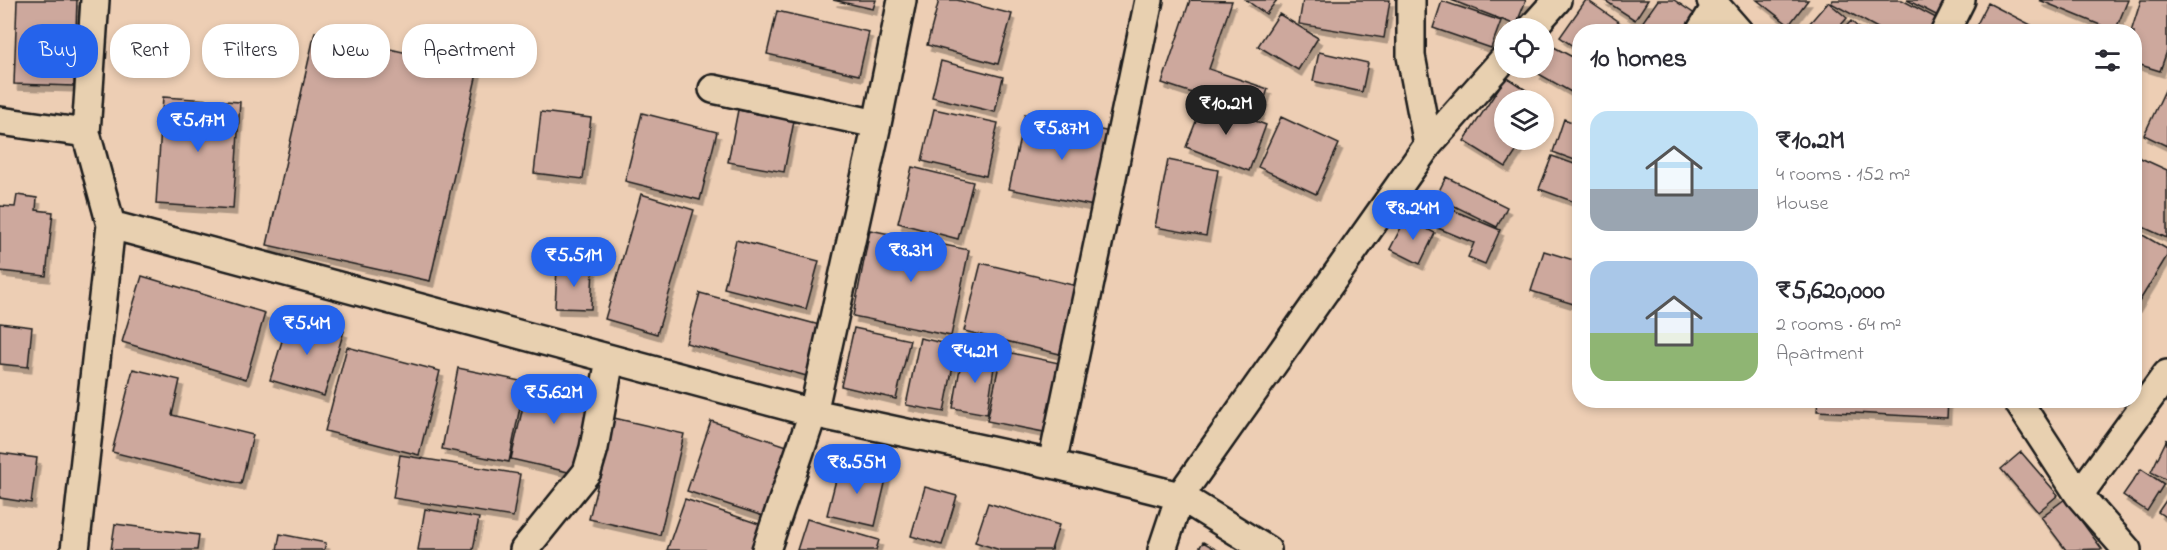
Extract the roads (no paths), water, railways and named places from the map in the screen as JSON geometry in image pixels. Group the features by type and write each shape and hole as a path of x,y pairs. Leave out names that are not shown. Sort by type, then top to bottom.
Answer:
{"street":[{"path":"766,550 813,413 902,0"},
{"path":"1052,464 1149,0"},
{"path":"1411,0 1411,56 1428,145"},
{"path":"1541,18 1557,0"},
{"path":"1949,24 1961,0"},
{"path":"75,550 111,225 86,133 99,1"},
{"path":"1704,24 1713,3 1732,24"},
{"path":"1162,550 1180,496 1428,145 1494,70"},
{"path":"713,89 877,124"},
{"path":"0,121 86,133"},
{"path":"111,225 813,413 1052,464 1180,496 1267,550"},
{"path":"524,550 587,472 594,448 610,359"},
{"path":"2079,495 2167,374"},
{"path":"2022,408 2079,495 2127,550"}]}
